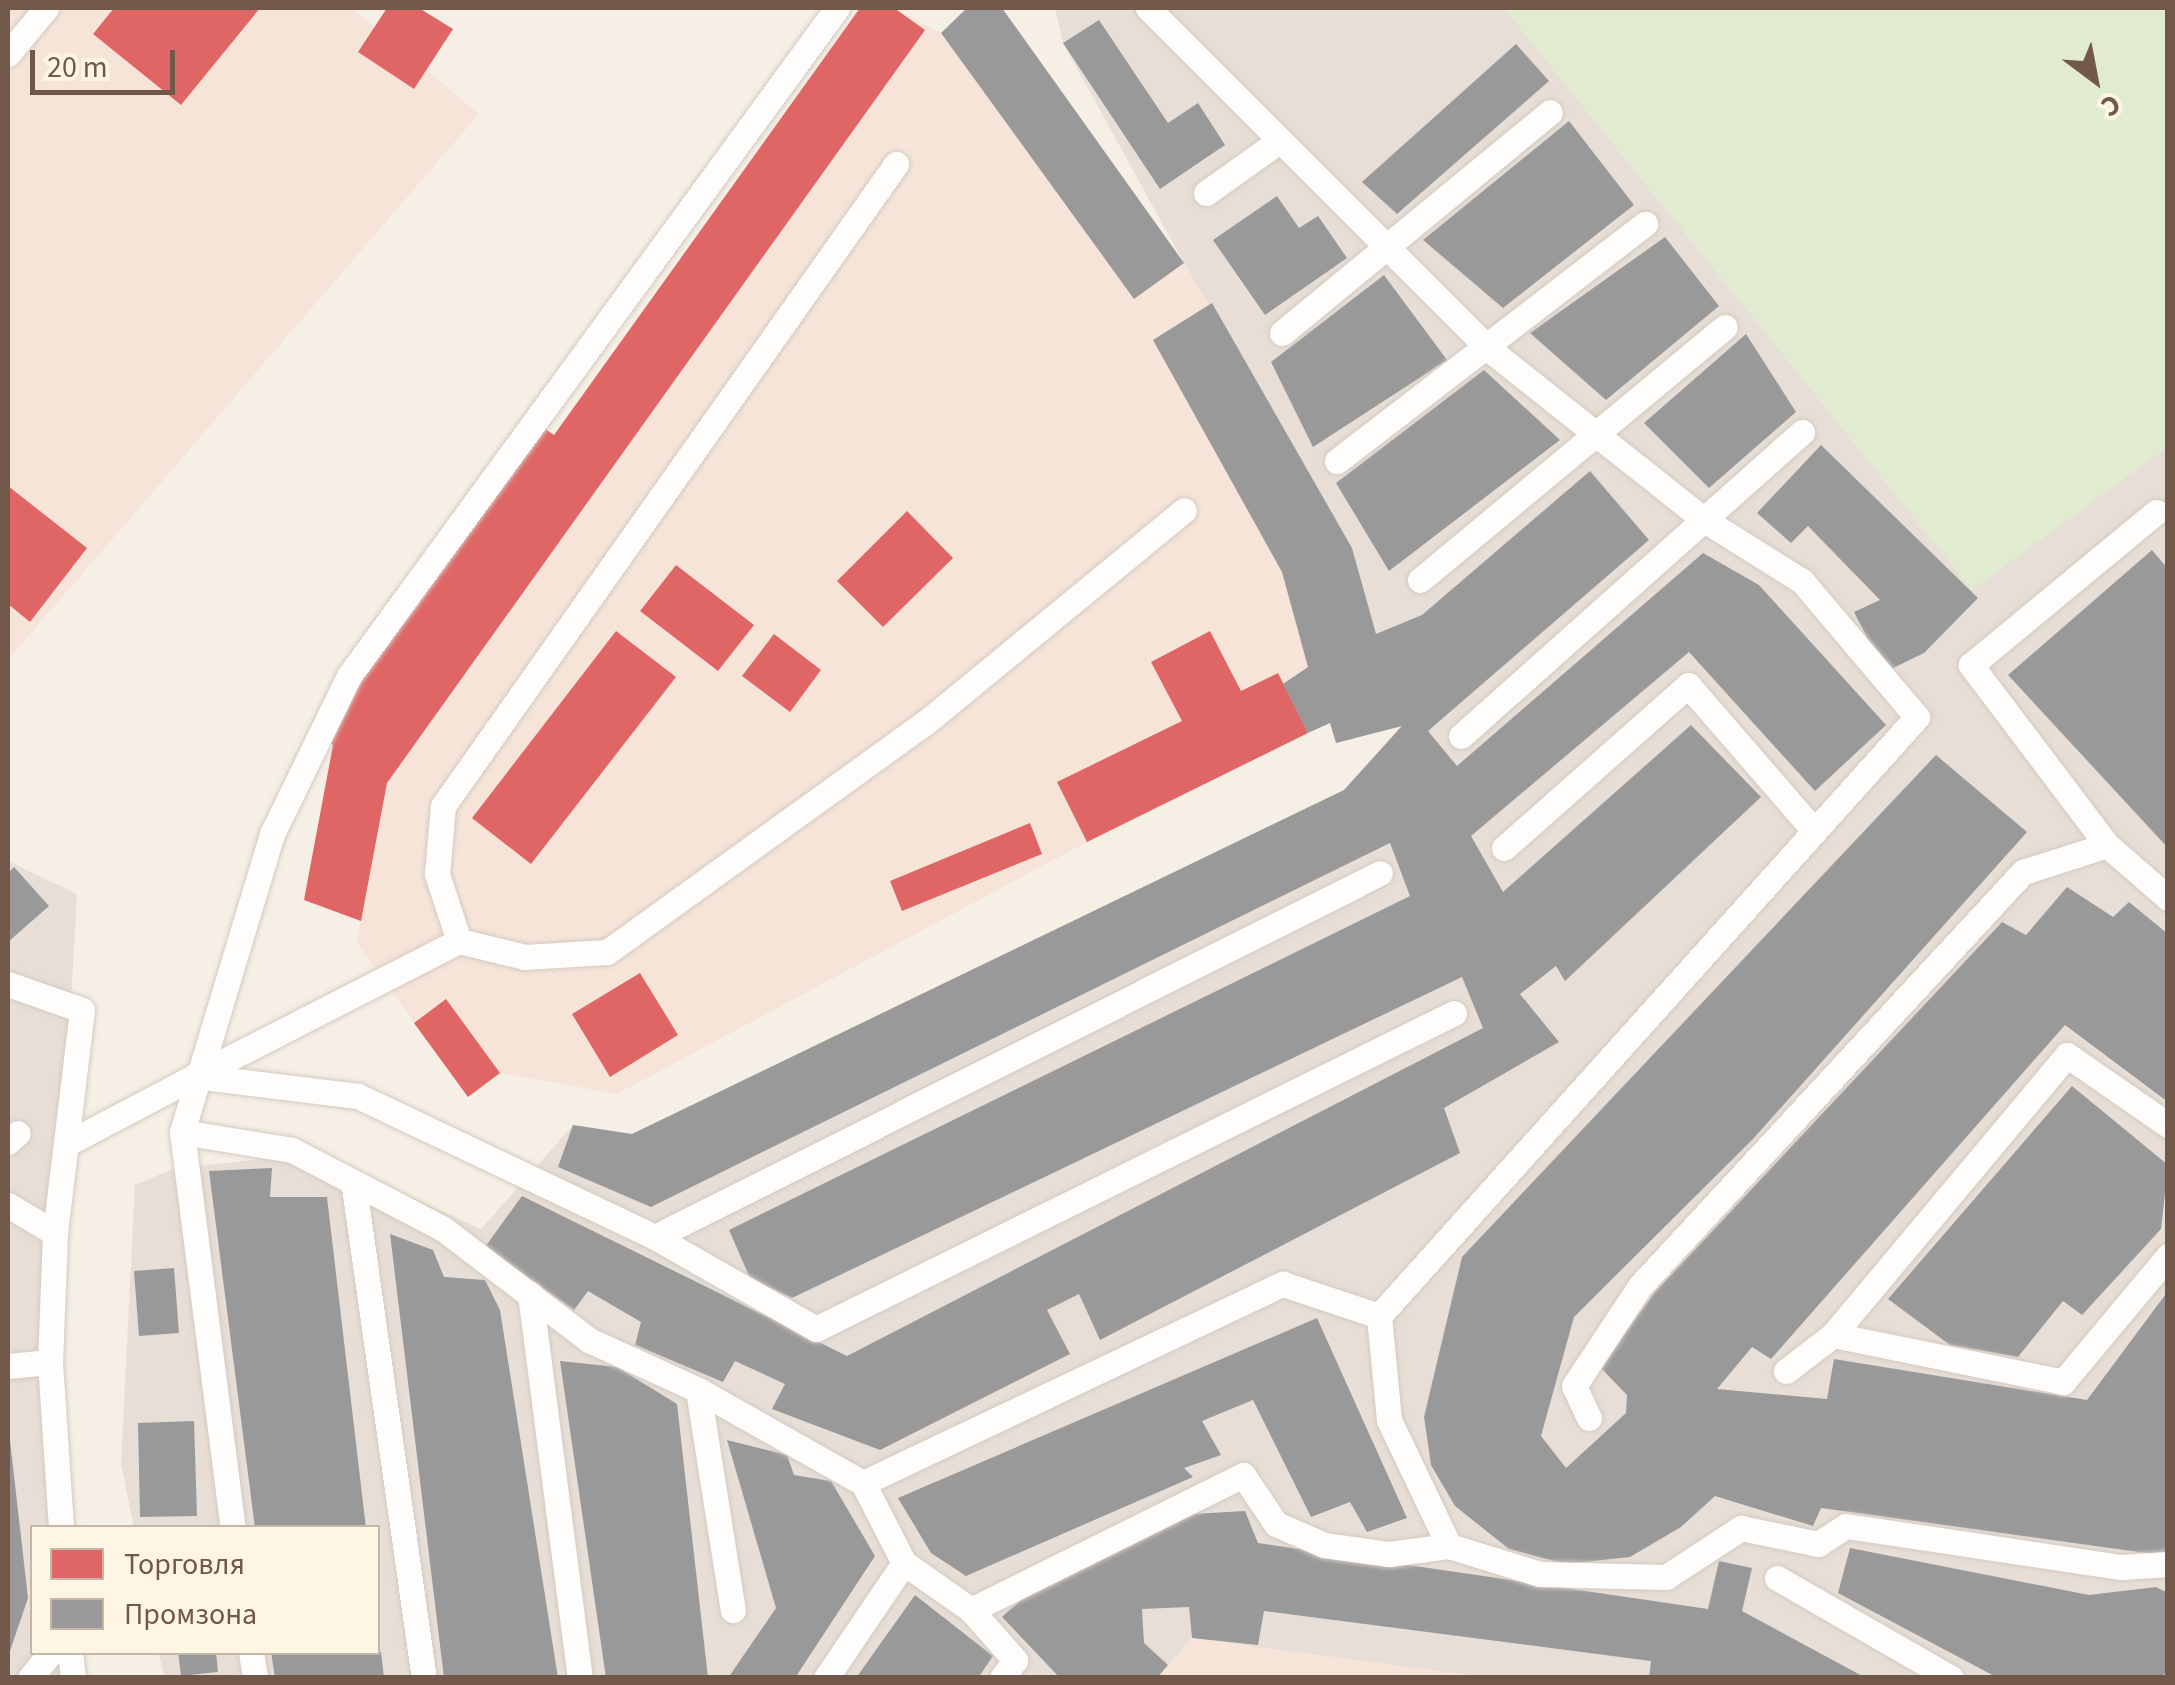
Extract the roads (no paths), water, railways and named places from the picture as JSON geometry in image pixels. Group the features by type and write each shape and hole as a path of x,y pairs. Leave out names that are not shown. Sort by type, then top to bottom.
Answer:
{"lane":[{"path":"8,54 46,8"},
{"path":"233,1525 182,1132 195,1076 272,834 349,676 838,8"},
{"path":"1148,8 1490,350 1598,431 1703,519 1802,581 1917,717 1812,828 1379,1316 1389,1420 1449,1546"},
{"path":"1282,333 1389,250 1550,112"},
{"path":"1206,193 1279,141"},
{"path":"459,940 437,874 443,806 896,164"},
{"path":"1337,461 1490,350 1645,224"},
{"path":"1420,580 1726,327"},
{"path":"1461,736 1802,432"},
{"path":"70,1142 459,940 525,957 607,952 925,723 1184,510"},
{"path":"2156,512 1971,665 2108,845 2168,898"},
{"path":"1504,848 1688,684 1812,828"},
{"path":"1589,1418 1574,1386 1640,1286 2023,872 2108,845"},
{"path":"655,1237 1380,873"},
{"path":"8,984 82,1010 70,1142 56,1234 50,1362 61,1525"},
{"path":"195,1076 358,1096 655,1237 816,1330 1454,1013"},
{"path":"1786,1371 1834,1335 2067,1055 2168,1125"},
{"path":"182,1132 292,1150 354,1187 442,1228 590,1340 698,1390 863,1483 904,1563 971,1610 1015,1660 1002,1678"},
{"path":"354,1187 424,1678"},
{"path":"8,1204 56,1234"},
{"path":"1834,1335 2063,1382 2168,1256"},
{"path":"863,1483 1283,1284 1379,1316"},
{"path":"530,1294 580,1678"},
{"path":"8,1366 50,1362"},
{"path":"698,1390 733,1610"},
{"path":"971,1610 1243,1475 1276,1524 1324,1545 1389,1554 1449,1546 1540,1574 1666,1576 1742,1528 1818,1544 1846,1526 2121,1568 2168,1564"},
{"path":"826,1678 904,1563"},
{"path":"1777,1578 1952,1678"},
{"path":"30,1678 48,1655"}]}
